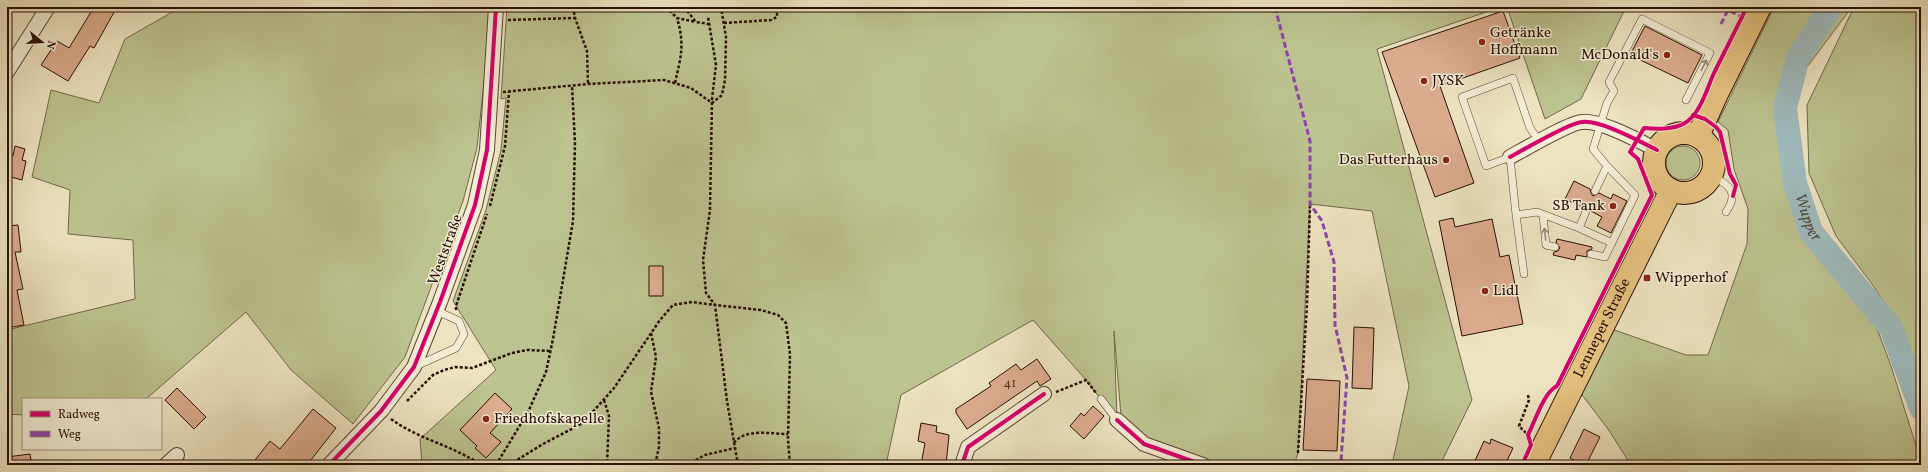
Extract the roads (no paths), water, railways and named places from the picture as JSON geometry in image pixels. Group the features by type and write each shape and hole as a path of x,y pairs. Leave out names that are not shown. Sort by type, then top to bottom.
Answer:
{"main road":[{"path":"1698,136 1760,7"},
{"path":"1689,133 1698,136 1709,146 1712,153 1714,161 1712,176 1706,184 1698,190 1690,193 1680,193 1671,190 1663,185 1654,168 1654,159 1657,150 1662,142 1675,135 1689,133"},
{"name":"Lenneper Straße","path":"1534,465 1671,190"}],"street":[{"path":"7,72 48,7"},
{"name":"Weststraße","path":"329,465 385,406 414,367 437,312 475,205 486,150 496,7"},
{"path":"1510,157 1579,122 1600,125 1657,150"},
{"path":"962,465 968,448 1044,394"},
{"path":"1117,420 1144,444 1203,465"},
{"path":"166,465 177,455"}],"lane":[{"path":"1591,254 1605,257 1635,195 1593,149 1607,103 1614,91 1610,82 1642,19 1710,53 1686,100"},
{"path":"1524,274 1510,157 1486,166 1462,97 1513,78 1530,128 1540,142"},
{"path":"1595,191 1607,166"},
{"path":"1712,176 1728,187 1733,196 1733,202 1726,212"},
{"path":"1579,228 1587,209"},
{"path":"1516,215 1537,212 1579,228 1612,243"},
{"path":"1543,214 1546,245 1555,247"},
{"path":"414,367 456,348 464,334 459,321 437,312"},
{"path":"1101,399 1117,420"}],"waterway":[{"name":"Wupper","path":"1831,7 1798,57 1785,108 1795,183 1811,232 1891,328 1921,408"}],"place":[{"name":"Getränke Hoffmann","path":"1482,42"},
{"name":"McDonald's","path":"1667,55"},
{"name":"JYSK","path":"1424,81"},
{"name":"Das Futterhaus","path":"1446,160"},
{"name":"SB Tank","path":"1613,206"},
{"name":"Wipperhof","path":"1647,278"},
{"name":"Lidl","path":"1485,291"},
{"name":"Friedhofskapelle","path":"486,419"}]}
